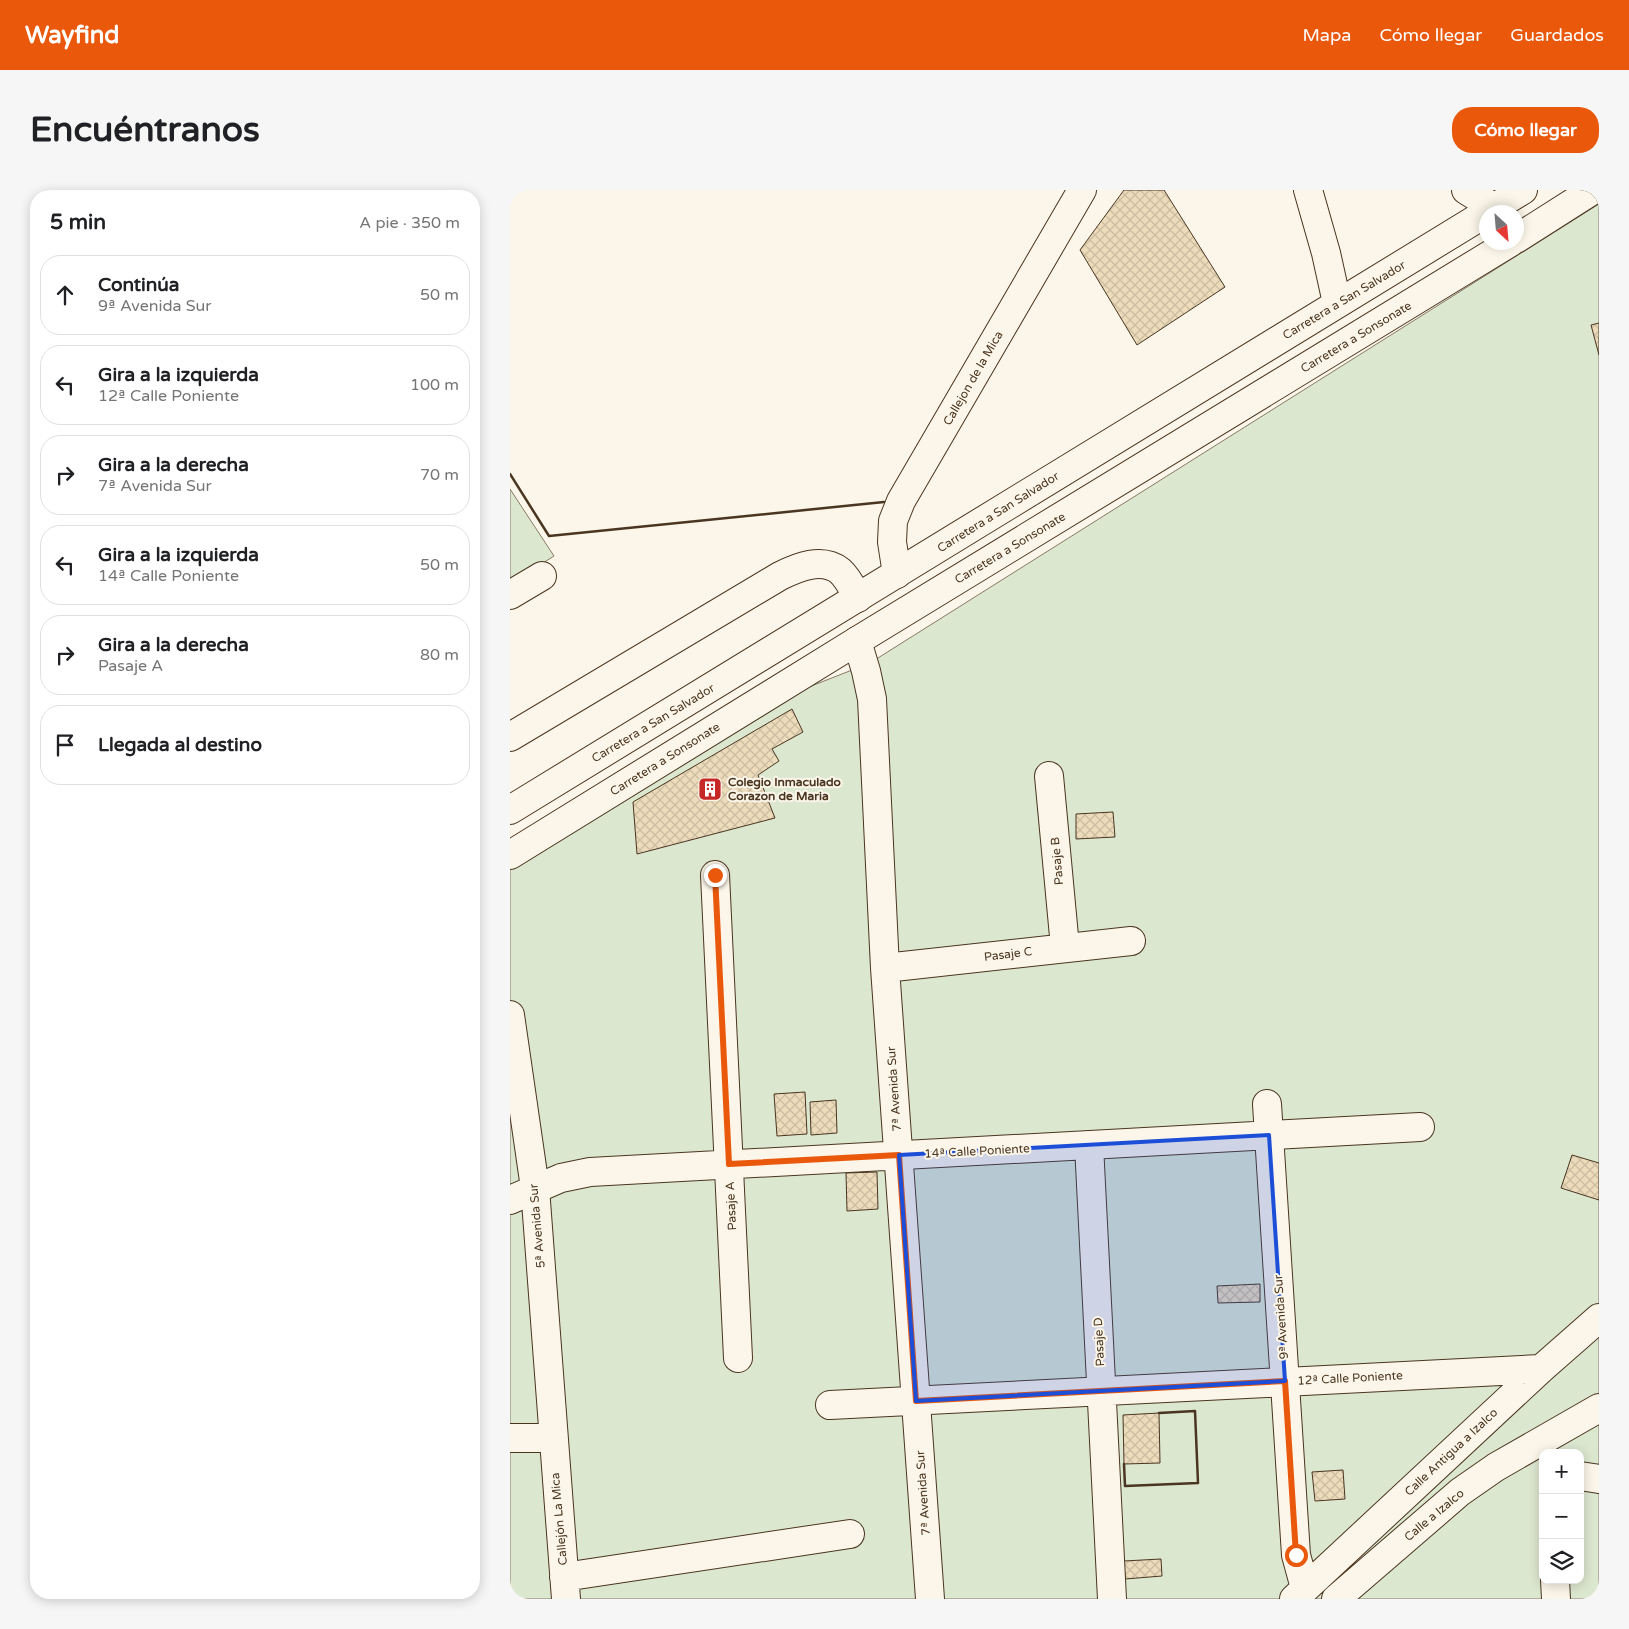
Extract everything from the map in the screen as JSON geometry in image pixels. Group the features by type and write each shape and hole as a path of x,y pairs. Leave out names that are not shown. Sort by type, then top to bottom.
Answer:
{"main road":[{"name":"Callejon de la Mica","path":"897,574 893,535 894,521 901,501 1082,190"},
{"path":"1308,190 1326,253 1337,303"},
{"path":"1466,190 1483,205"},
{"name":"Carretera a San Salvador","path":"1499,205 1523,190"},
{"path":"1524,234 1593,190"},
{"name":"Carretera a San Salvador","path":"510,810 1479,218"},
{"name":"Carretera a Sonsonate","path":"510,855 1498,250"},
{"path":"510,738 780,576 800,566 807,564 825,565 838,570 845,577 858,598"},
{"path":"510,595 542,576"},
{"name":"7ª Avenida Sur","path":"857,641 872,699 885,968 930,1599"},
{"name":"Pasaje B","path":"1049,776 1065,947"},
{"name":"Pasaje A","path":"715,875 738,1358"},
{"name":"Pasaje C","path":"885,968 1131,941"},
{"name":"5ª Avenida Sur","path":"510,1014 535,1188 552,1438"},
{"name":"9ª Avenida Sur","path":"1267,1104 1299,1594"},
{"name":"14ª Calle Poniente","path":"510,1200 561,1178 590,1172 1420,1127"},
{"name":"Pasaje D","path":"1089,1145 1112,1599"},
{"name":"Calle Antigua a Izalco","path":"1299,1594 1541,1369 1599,1318"},
{"name":"12ª Calle Poniente","path":"830,1405 1541,1369"},
{"name":"Calle a Izalco","path":"1546,1449 1599,1408"},
{"path":"510,1438 552,1438"},
{"name":"Callejón La Mica","path":"552,1438 565,1588"},
{"name":"Calle a Izalco","path":"1336,1599 1460,1492 1496,1467 1539,1453"},
{"path":"1584,1477 1599,1479"},
{"path":"565,1588 850,1534"},
{"path":"1554,1584 1556,1599"}],"highlighted area":[{"path":"1269,1135 1285,1381 916,1401 899,1155"}],"green space":[{"path":"1599,204 1599,1599 510,1599 510,855 796,692 870,663"},
{"path":"510,489 554,556 510,584"}],"building":[{"path":"1124,190 1164,190 1225,287 1137,345 1080,250"},
{"path":"1599,323 1599,355 1591,325"},
{"name":"Colegio Inmaculado Corazon de Maria","path":"792,709 803,732 772,749 779,761 758,775 775,818 637,854 633,802"},
{"path":"1113,812 1115,837 1076,839 1076,814"},
{"path":"805,1092 807,1134 777,1136 774,1094"},
{"path":"836,1100 837,1133 811,1135 810,1102"},
{"path":"1572,1155 1599,1163 1599,1200 1561,1188"},
{"path":"877,1172 878,1209 847,1211 846,1173"},
{"path":"1260,1284 1260,1302 1218,1303 1217,1286"},
{"path":"1159,1413 1160,1463 1124,1464 1123,1415"},
{"path":"1343,1470 1345,1499 1315,1501 1312,1472"},
{"path":"1161,1559 1162,1576 1125,1579 1124,1561"}],"wall":[{"path":"510,474 549,536 884,502"},
{"path":"1124,1464 1125,1486 1198,1483 1195,1411 1159,1413"}],"place":[{"name":"Colegio Inmaculado Corazon de Maria","path":"710,789"}],"route":[{"path":"715,875 729,1164 899,1155 916,1401 1285,1381 1296,1555"}]}
